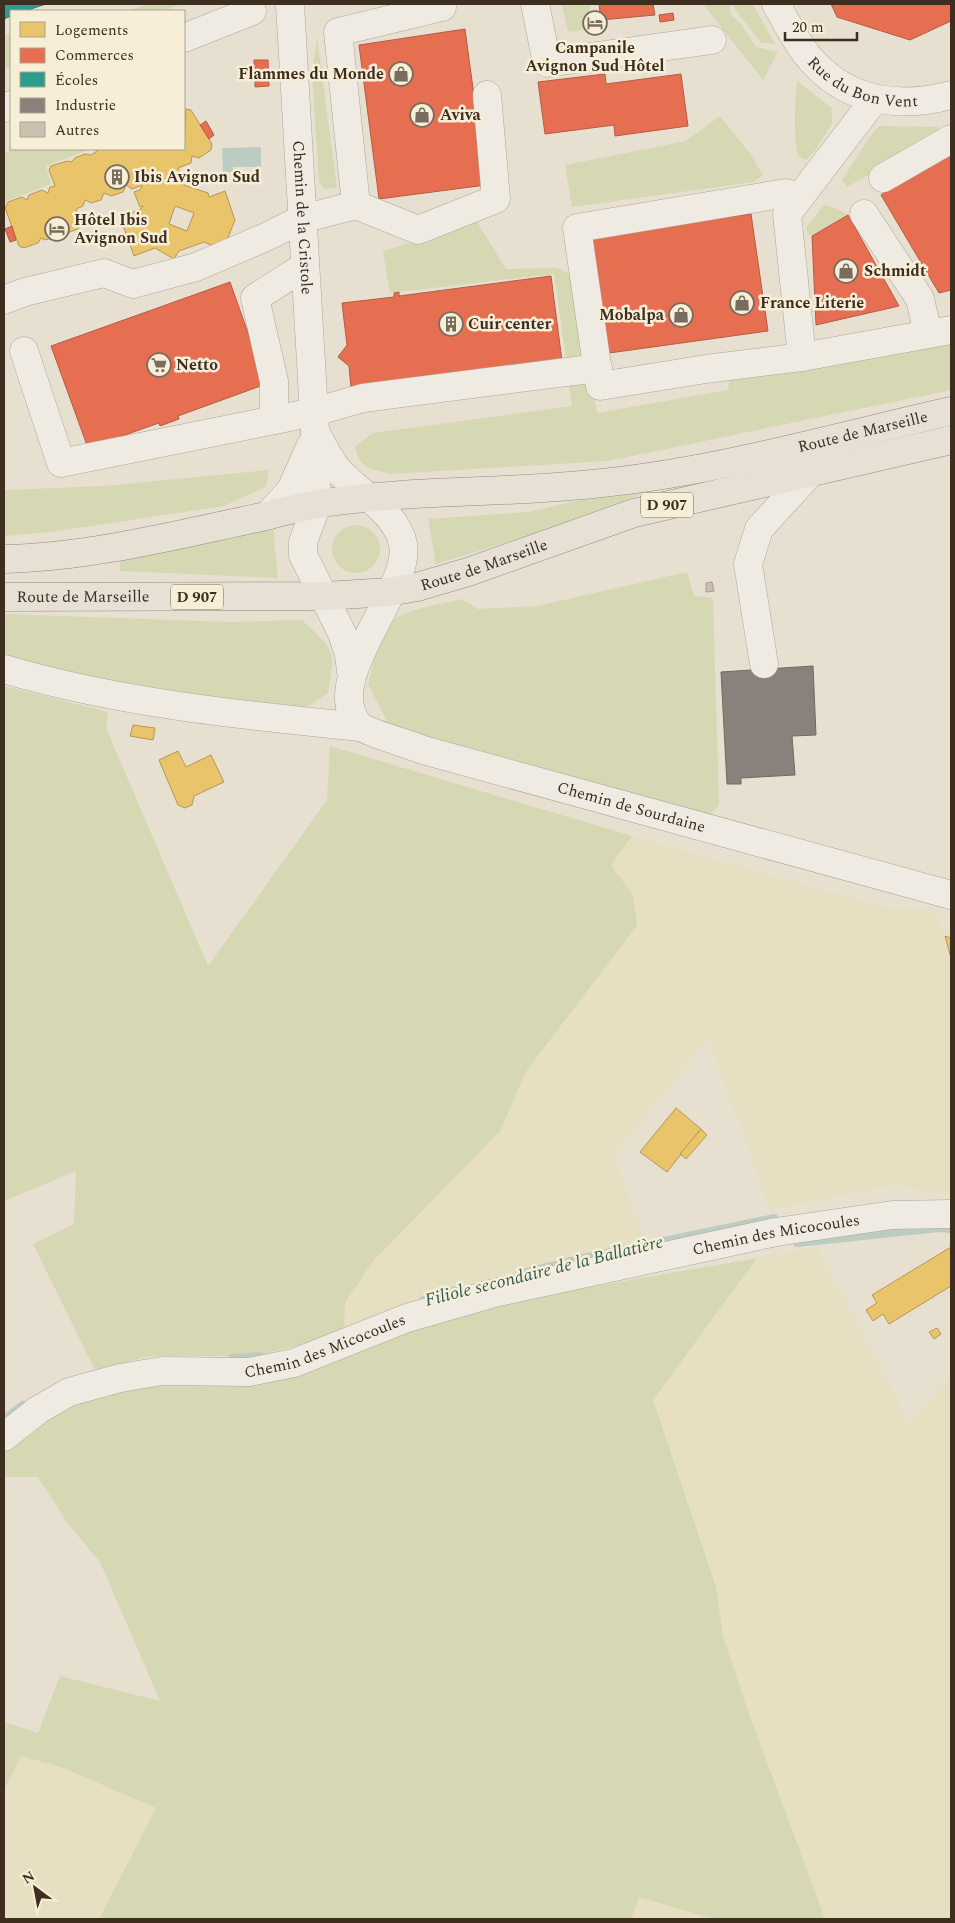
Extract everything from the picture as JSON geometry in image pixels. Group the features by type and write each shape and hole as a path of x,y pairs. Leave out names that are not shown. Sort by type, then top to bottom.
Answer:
{"main road":[{"name":"Route de Marseille","path":"4,559 76,552 160,538 317,504 371,498 582,485 645,478 711,465 951,410"},
{"name":"Route de Marseille","path":"4,597 325,596 390,592 468,572 634,513 951,440"}],"street":[{"path":"356,205 338,32 442,6 441,4"},
{"path":"535,4 547,63 712,40"},
{"name":"Rue du Bon Vent","path":"776,4 793,34 816,66 852,91 874,100 921,101 951,95"},
{"name":"Chemin de la Cristole","path":"293,5 317,504"},
{"path":"185,38 252,11"},
{"path":"4,300 24,292 104,273 133,284 142,282 196,267 266,238 302,219 356,205 418,230 496,199 487,95"},
{"path":"864,214 940,332 802,357 706,369 600,386 577,228 786,193 874,100"},
{"path":"883,178 951,140"},
{"path":"786,193 802,357"},
{"path":"274,420 274,381 255,298 305,266"},
{"path":"24,351 61,463 274,420 314,422 363,398 598,368"},
{"path":"314,422 337,469 371,498 389,518 402,543 403,556 390,592 366,638 352,681 350,697 352,714 360,726"},
{"path":"268,516 291,490 309,453 314,422"},
{"path":"764,664 748,564 759,529 811,472"},
{"path":"317,504 303,542 303,555 342,633 349,655 352,681"},
{"name":"Chemin de Sourdaine","path":"4,669 53,683 237,714 360,726 423,750 951,895"},
{"name":"Chemin des Micocoules","path":"4,1437 38,1410 69,1392 120,1378 162,1371 250,1372 294,1363 407,1318 494,1293 776,1232 892,1215 951,1214"}],"shaded area":[{"path":"261,147 261,167 233,167 233,172 223,172 222,148"},
{"path":"632,836 892,909 936,909 951,958 951,1197 895,1185 770,1210 708,1039 615,1155 645,1242 435,1294 344,1334 345,1302 374,1260 500,1131 525,1073 637,925 633,895 611,864"},
{"path":"818,1247 909,1422 951,1374 951,1919 825,1919 748,1711 723,1636 716,1587 653,1400 757,1258"},
{"path":"20,1756 61,1767 156,1808 99,1919 4,1919 4,1790"},
{"path":"639,1897 714,1919 631,1919"}],"green space":[{"path":"148,4 183,4 166,10 130,10"},
{"path":"562,4 589,4 592,29 568,32"},
{"path":"703,4 729,4 731,15 741,24 756,47 778,52 763,80"},
{"path":"734,4 753,4 775,44 761,43 734,8"},
{"path":"10,33 10,67 4,70 4,36"},
{"path":"317,37 337,188 325,189 319,182 312,76"},
{"path":"797,81 832,108 832,124 815,151 806,160 798,156 796,147"},
{"path":"720,116 751,155 763,175 754,182 572,207 565,165 686,141"},
{"path":"880,126 937,127 942,135 847,187 842,180 873,132"},
{"path":"12,150 88,150 46,166 51,184 4,202 4,153"},
{"path":"824,205 836,208 848,215 809,236 806,228"},
{"path":"477,222 506,269 556,268 577,277 584,349 581,356 566,359 554,274 390,293 383,251"},
{"path":"951,342 951,390 608,461 391,474 372,469 363,464 355,446 373,433 572,406 569,386 592,383 597,413 728,390 730,374"},
{"path":"269,470 266,487 224,506 51,532 4,536 4,490 105,486"},
{"path":"644,493 528,536 436,564 428,519 528,512 576,501"},
{"path":"356,525 365,527 373,532 378,540 380,549 378,558 373,566 365,571 356,573 347,571 339,566 334,558 332,549 334,540 339,532 347,527"},
{"path":"273,526 278,578 120,571 120,557"},
{"path":"687,572 694,596 713,598 719,805 707,818 389,725 368,684 382,634 399,616 409,612 461,599 478,609 537,606"},
{"path":"4,614 231,622 302,620 321,638 330,651 332,667 328,693 298,713 83,680 4,660"},
{"path":"4,686 108,712 106,728 208,966 327,800 330,746 632,836 611,865 633,895 637,925 525,1073 500,1131 374,1260 345,1302 344,1334 257,1356 151,1356 95,1370 33,1244 74,1224 76,1171 4,1201"},
{"path":"757,1258 653,1400 716,1587 723,1636 748,1711 825,1919 714,1919 639,1897 631,1919 99,1919 156,1808 61,1767 21,1756 4,1790 4,1722 38,1733 60,1676 160,1701 100,1562 68,1524 38,1477 4,1477 4,1447 39,1421 84,1399 452,1311"}],"building: Logements":[{"name":"Ibis Avignon Sud","path":"186,109 191,110 212,144 211,150 199,158 192,156 191,163 178,168 184,185 208,193 209,197 225,191 235,220 223,250 204,242 179,251 174,259 155,248 134,256 120,217 141,209 143,206 140,207 134,192 140,190 142,185 132,189 126,185 123,192 111,196 104,193 101,200 91,203 85,200 83,206 76,209 82,224 78,229 67,233 62,231 58,236 45,240 41,238 38,243 24,248 19,246 5,208 8,202 22,197 27,200 29,195 42,190 48,193 50,187 55,186 49,170 51,166 67,161 71,162 85,154 91,155 98,150 185,150","holes":["175,206 194,213 187,231 169,224"]},
{"path":"133,725 155,728 153,740 130,736"},
{"path":"178,751 186,767 211,755 224,782 194,796 192,805 185,808 178,805 159,760"},
{"path":"945,936 951,938 951,958"},
{"path":"676,1108 701,1129 667,1172 640,1152"},
{"path":"701,1129 707,1135 686,1159 680,1154"},
{"path":"951,1247 951,1286 889,1324 883,1314 873,1321 866,1310 877,1303 872,1295"},
{"path":"937,1328 941,1334 934,1339 929,1332"}],"building: Commerces":[{"path":"599,4 653,4 655,15 601,20"},
{"path":"831,4 951,4 951,21 910,40 837,17"},
{"path":"673,13 674,20 660,22 659,15"},
{"name":"Aviva","path":"465,29 486,185 379,199 359,45"},
{"path":"254,60 268,60 269,86 255,87 255,78 249,79 249,69 254,69"},
{"path":"605,74 606,84 681,74 688,126 615,136 614,125 545,134 538,82"},
{"path":"206,121 214,135 209,139 200,125"},
{"path":"951,152 951,290 939,293 881,195"},
{"path":"751,214 768,331 602,354 587,236"},
{"name":"Schmidt","path":"848,215 899,306 816,325 812,236"},
{"path":"12,226 16,240 10,242 5,229"},
{"name":"Cuir center","path":"551,276 562,361 351,388 349,366 338,357 347,345 342,303 394,297 394,293 399,292 399,296"},
{"name":"Netto","path":"230,282 266,384 178,416 179,419 160,426 159,423 88,448 51,346"}],"building: Écoles":[{"path":"4,4 46,4 28,10 10,10 10,16 4,19"}],"building: Industrie":[{"path":"813,666 816,735 792,736 795,775 741,778 741,784 727,784 721,672"}],"building: Autres":[{"path":"712,582 714,591 706,592 706,583"}],"waterway":[{"name":"Filiole secondaire de la Ballatière","path":"520,1274 587,1257 774,1218"},
{"name":"Filiole secondaire de la Ballatière","path":"797,1243 939,1228 951,1229"},
{"name":"Filiole secondaire de la Ballatière","path":"424,1300 456,1290"},
{"name":"Filiole secondaire de la Ballatière","path":"232,1358 260,1356"},
{"name":"Filiole secondaire de la Ballatière","path":"4,1419 23,1405"}],"place":[{"name":"Campanile Avignon Sud Hôtel","path":"595,23"},
{"name":"Flammes du Monde","path":"401,74"},
{"name":"Aviva","path":"422,115"},
{"name":"Ibis Avignon Sud","path":"117,177"},
{"name":"Hôtel Ibis Avignon Sud","path":"57,229"},
{"name":"Schmidt","path":"846,271"},
{"name":"France Literie","path":"742,303"},
{"name":"Mobalpa","path":"681,315"},
{"name":"Cuir center","path":"451,324"},
{"name":"Netto","path":"159,365"}]}
